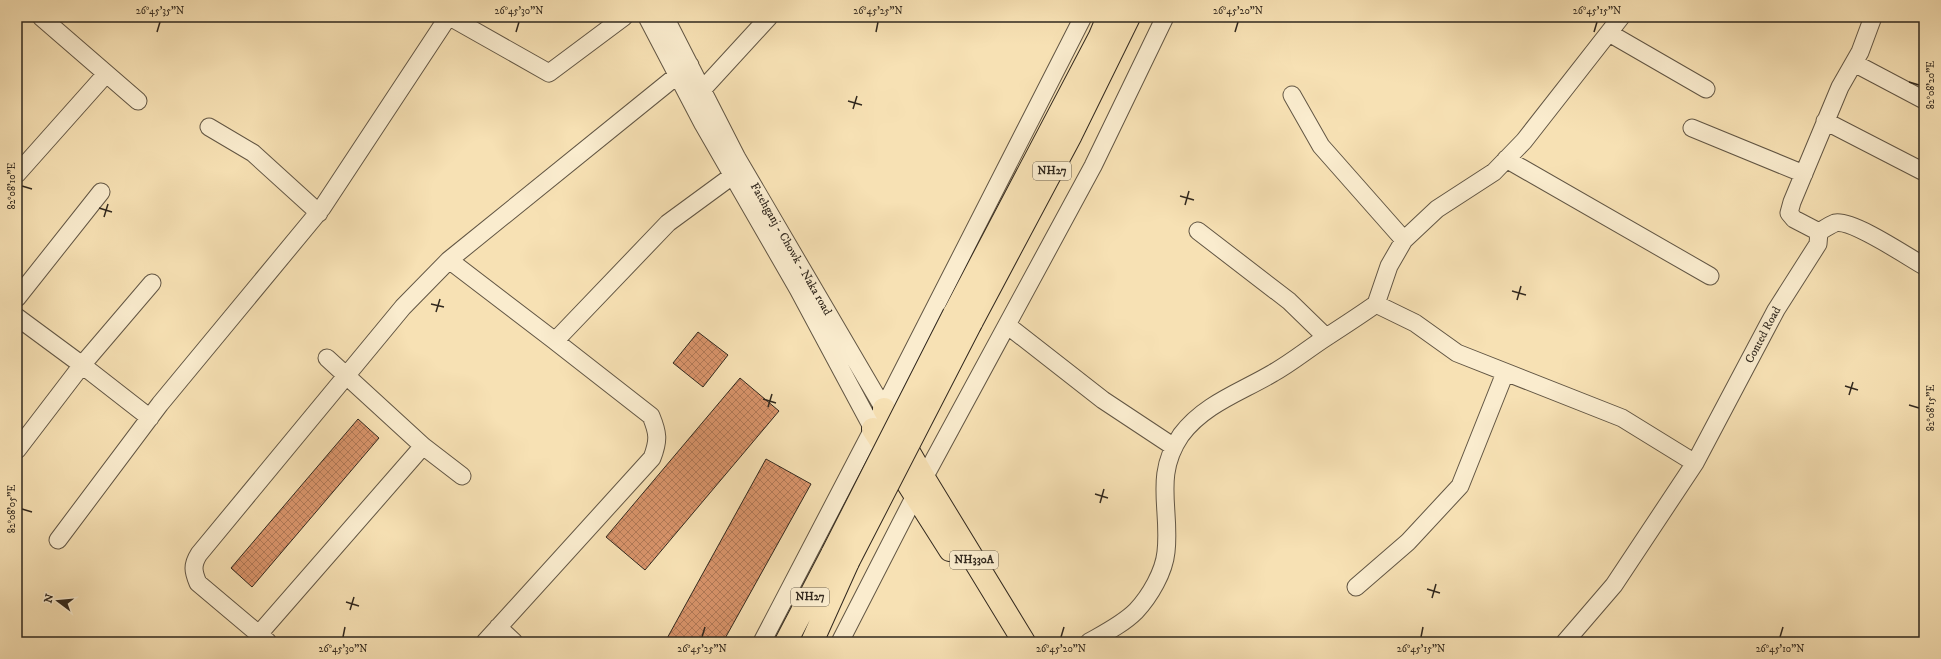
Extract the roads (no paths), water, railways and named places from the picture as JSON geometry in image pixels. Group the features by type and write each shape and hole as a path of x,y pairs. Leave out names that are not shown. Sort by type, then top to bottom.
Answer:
{"highway":[{"name":"NH27","path":"786,642 841,557 963,319 1033,166 1100,36 1108,17"},
{"name":"NH27","path":"963,319 1071,135 1129,17"},
{"name":"Fatehganj - Chowk - Naka road","path":"884,409 919,486"},
{"name":"NH330A","path":"873,429 919,486 1024,642"},
{"name":"NH330A","path":"919,486 1009,642"},
{"name":"NH27","path":"812,642 841,557"}],"street":[{"path":"41,17 138,101"},
{"path":"58,540 150,418 319,213 449,17 549,73 624,17"},
{"path":"647,17 684,70 873,429"},
{"name":"Fatehganj - Chowk - Naka road","path":"665,17 684,70 702,90 738,172 884,409"},
{"path":"702,90 770,17"},
{"path":"762,642 884,409 1083,17"},
{"path":"840,642 919,486 1093,166 1165,17"},
{"path":"1089,642 1123,622 1137,610 1149,594 1163,567 1167,541 1164,475 1174,447 1188,427 1213,405 1275,372 1376,304 1389,266 1404,240 1437,209 1494,172 1506,160 1524,141 1621,17"},
{"path":"1873,17 1860,52 1840,86 1789,213 1794,219 1819,232 1836,223 1843,224 1872,235 1924,266"},
{"path":"1609,33 1706,89"},
{"path":"1854,63 1924,100"},
{"path":"423,446 264,638 198,583 193,570 193,564 198,554 403,307 449,260 684,70"},
{"path":"17,174 106,74"},
{"path":"1292,95 1321,146 1404,240"},
{"path":"1825,121 1924,172"},
{"path":"209,127 253,153 319,213"},
{"path":"1692,128 1804,174"},
{"path":"1506,160 1710,276"},
{"path":"555,342 668,223 738,172"},
{"path":"17,298 101,192"},
{"path":"1198,231 1289,301 1326,337"},
{"name":"Conted Road","path":"1565,642 1614,585 1695,463 1776,310 1818,244 1819,232"},
{"path":"449,260 651,416 657,431 657,445 652,458 485,642"},
{"path":"17,450 82,365 152,283"},
{"path":"1376,304 1415,323 1457,353 1622,418 1695,463"},
{"path":"17,317 150,418"},
{"path":"1007,325 1103,400 1174,447"},
{"path":"327,358 423,446 462,476"},
{"path":"1356,587 1408,542 1460,486 1505,372"},
{"path":"498,627 514,642"}]}
